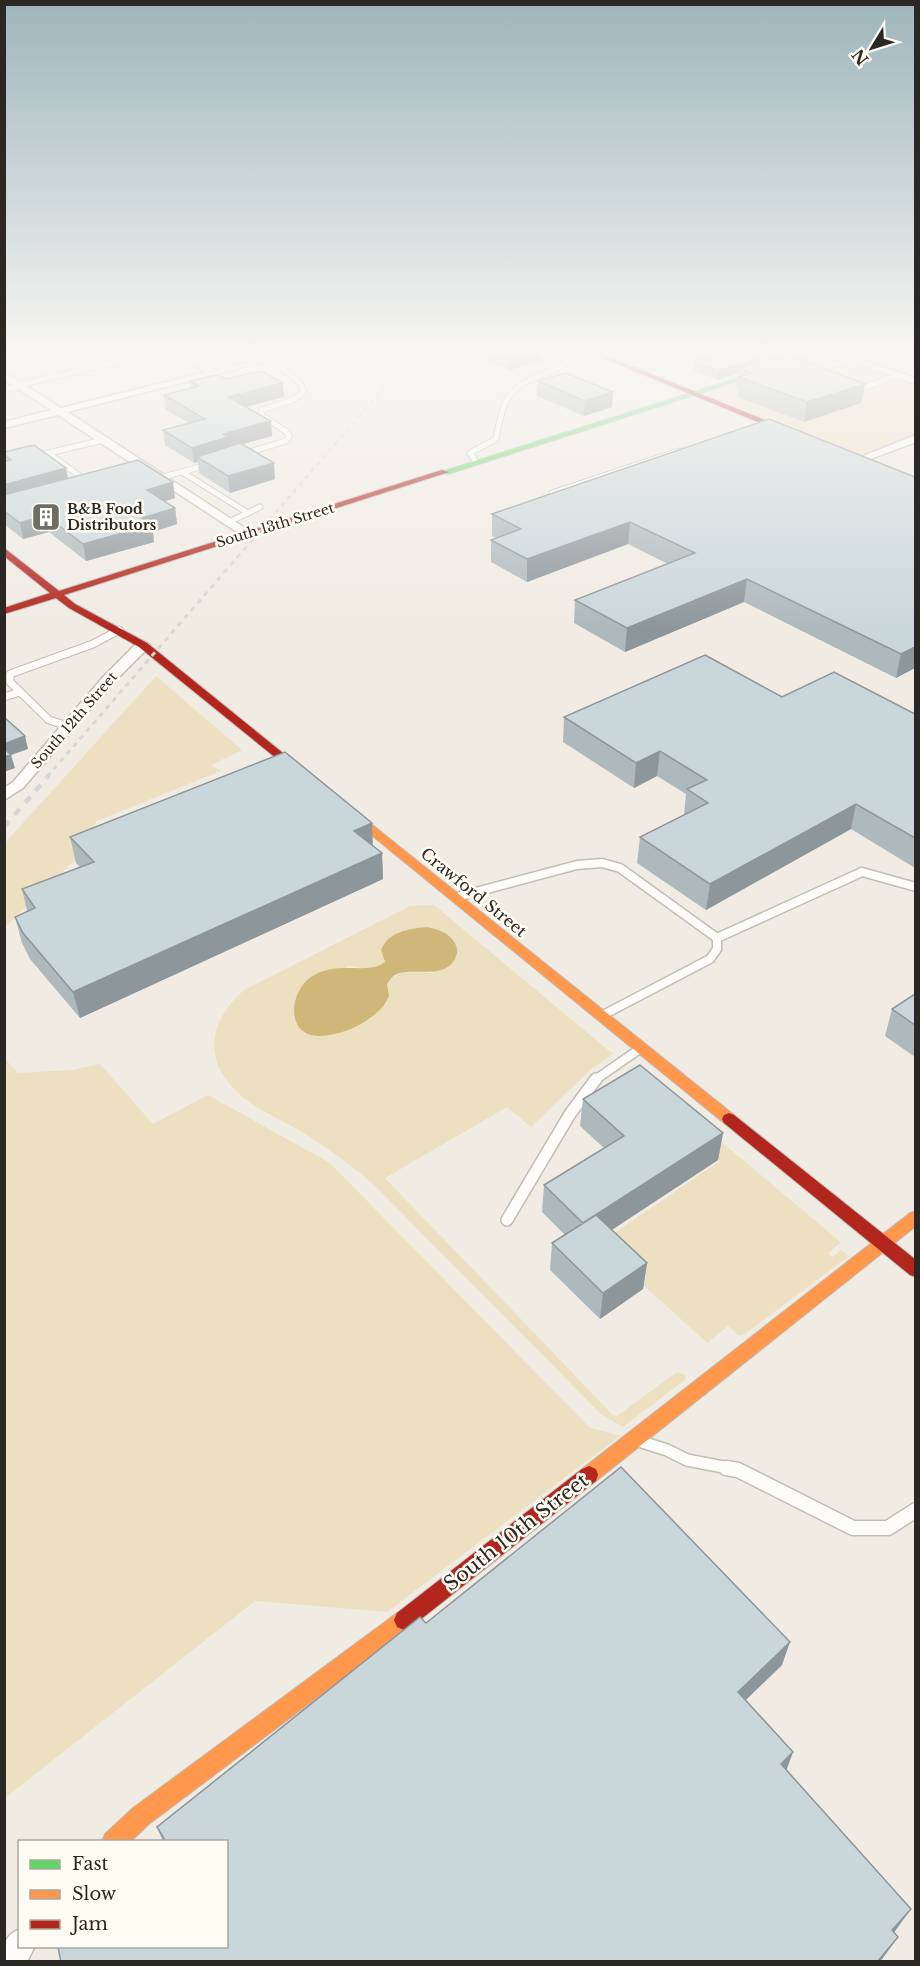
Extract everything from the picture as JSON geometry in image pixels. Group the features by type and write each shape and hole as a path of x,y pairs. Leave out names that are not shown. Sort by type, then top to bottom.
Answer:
{"street":[{"path":"110,446 140,470 160,478 247,534"},
{"name":"South 13th Street","path":"4,611 527,446"},
{"path":"853,458 891,446"},
{"path":"853,458 877,467"},
{"path":"6,554 86,615 119,630 144,645 318,786"},
{"name":"South 12th Street","path":"4,796 18,785 109,679 144,645"},
{"name":"Crawford Street","path":"336,801 915,1270"},
{"name":"South 10th Street","path":"115,1840 141,1816 444,1590 915,1217"},
{"path":"8,1962 18,1947"}],"lane":[{"path":"33,457 79,446"},
{"path":"236,456 274,446"},
{"path":"476,462 470,453 483,446"},
{"path":"552,493 687,448"},
{"path":"48,453 90,484"},
{"path":"160,478 216,462"},
{"path":"182,472 248,513"},
{"path":"229,522 260,507"},
{"path":"68,726 49,720 10,682 10,674 26,666 105,640 119,630"},
{"path":"4,697 20,692"},
{"path":"455,897 577,865 602,863 620,868 717,938"},
{"path":"717,938 862,872 915,887"},
{"path":"601,1016 710,959 717,949 717,938"},
{"path":"507,1220 570,1114 598,1076 641,1048"},
{"path":"634,1439 667,1450 687,1460 738,1470 853,1528 888,1528 915,1510"}],"shaded area":[{"path":"823,446 895,446 858,460"},
{"path":"156,676 242,750 211,765 221,771 97,821 90,833 98,838 7,925 5,930 5,843"},
{"path":"434,905 613,1054 589,1071 531,1127 507,1107 385,1178 613,1415 617,1416 677,1372 685,1375 685,1380 623,1427 601,1414 372,1183 317,1141 245,1099 231,1086 216,1059 214,1045 216,1031 231,1003 244,990 410,906","holes":["427,927 440,930 452,939 432,973 407,972 391,979 387,984 389,996 372,1018 340,1032 316,1036 303,1032 348,966 363,968 381,966 385,963 384,955 398,932"]},
{"path":"427,927 443,932 453,941 457,952 452,964 438,971 404,972 395,975 387,984 389,996 384,1004 369,1019 348,1030 327,1036 317,1036 300,1028 294,1011 295,1001 304,983 311,977 332,969 378,966 385,962 381,950 384,944 394,935 406,930"},
{"path":"5,1059 18,1073 72,1070 100,1064 153,1124 208,1095 330,1163 589,1427 620,1436 387,1612 255,1601 5,1798"},
{"path":"719,1140 837,1239 840,1243 828,1253 832,1257 841,1250 849,1256 745,1334 738,1335 728,1326 707,1343 598,1244 720,1161 707,1147"}],"building":[{"path":"35,446 66,468 4,485 4,462 11,460 4,455 4,452"},
{"path":"232,446 245,446 274,463 228,476 197,457"},
{"path":"691,446 836,446 915,477 915,647 901,654 747,579 627,628 575,600 695,553 630,522 527,559 491,540 521,529 492,514"},
{"name":"B&B Food Distributors","path":"138,460 173,482 147,490 175,508 142,518 152,525 83,544 45,515 20,523 4,511 4,495"},
{"path":"705,655 782,697 834,672 915,714 915,838 856,804 710,884 640,837 708,803 687,789 707,780 660,751 636,763 564,717"},
{"path":"5,718 25,736 4,744"},
{"path":"4,748 11,755 4,757"},
{"path":"285,752 372,823 354,831 382,853 73,992 23,933 15,917 35,908 22,889 94,862 70,837"},
{"path":"915,994 915,1025 892,1009"},
{"path":"640,1065 723,1133 583,1223 544,1185 624,1136 583,1099"},
{"path":"596,1215 647,1263 603,1293 552,1243"},
{"path":"621,1467 790,1642 738,1692 793,1752 781,1764 911,1909 892,1930 898,1937 877,1962 61,1962 58,1948 228,1948 228,1840 165,1840 157,1827 420,1617 426,1623"}],"railway":[{"path":"252,540 334,446"},
{"path":"47,777 254,538"},
{"path":"4,827 49,775"}],"traffic: fast":[{"path":"445,472 528,446"}],"traffic: slow":[{"path":"346,809 729,1119"},
{"path":"589,1475 916,1217"},
{"path":"115,1840 141,1816 404,1620"}],"traffic: jam":[{"path":"4,611 445,472"},
{"path":"4,551 72,606 143,645 306,777"},
{"path":"729,1119 916,1270"},
{"path":"404,1620 589,1475"}],"place":[{"name":"B&B Food Distributors","path":"46,517"}]}
